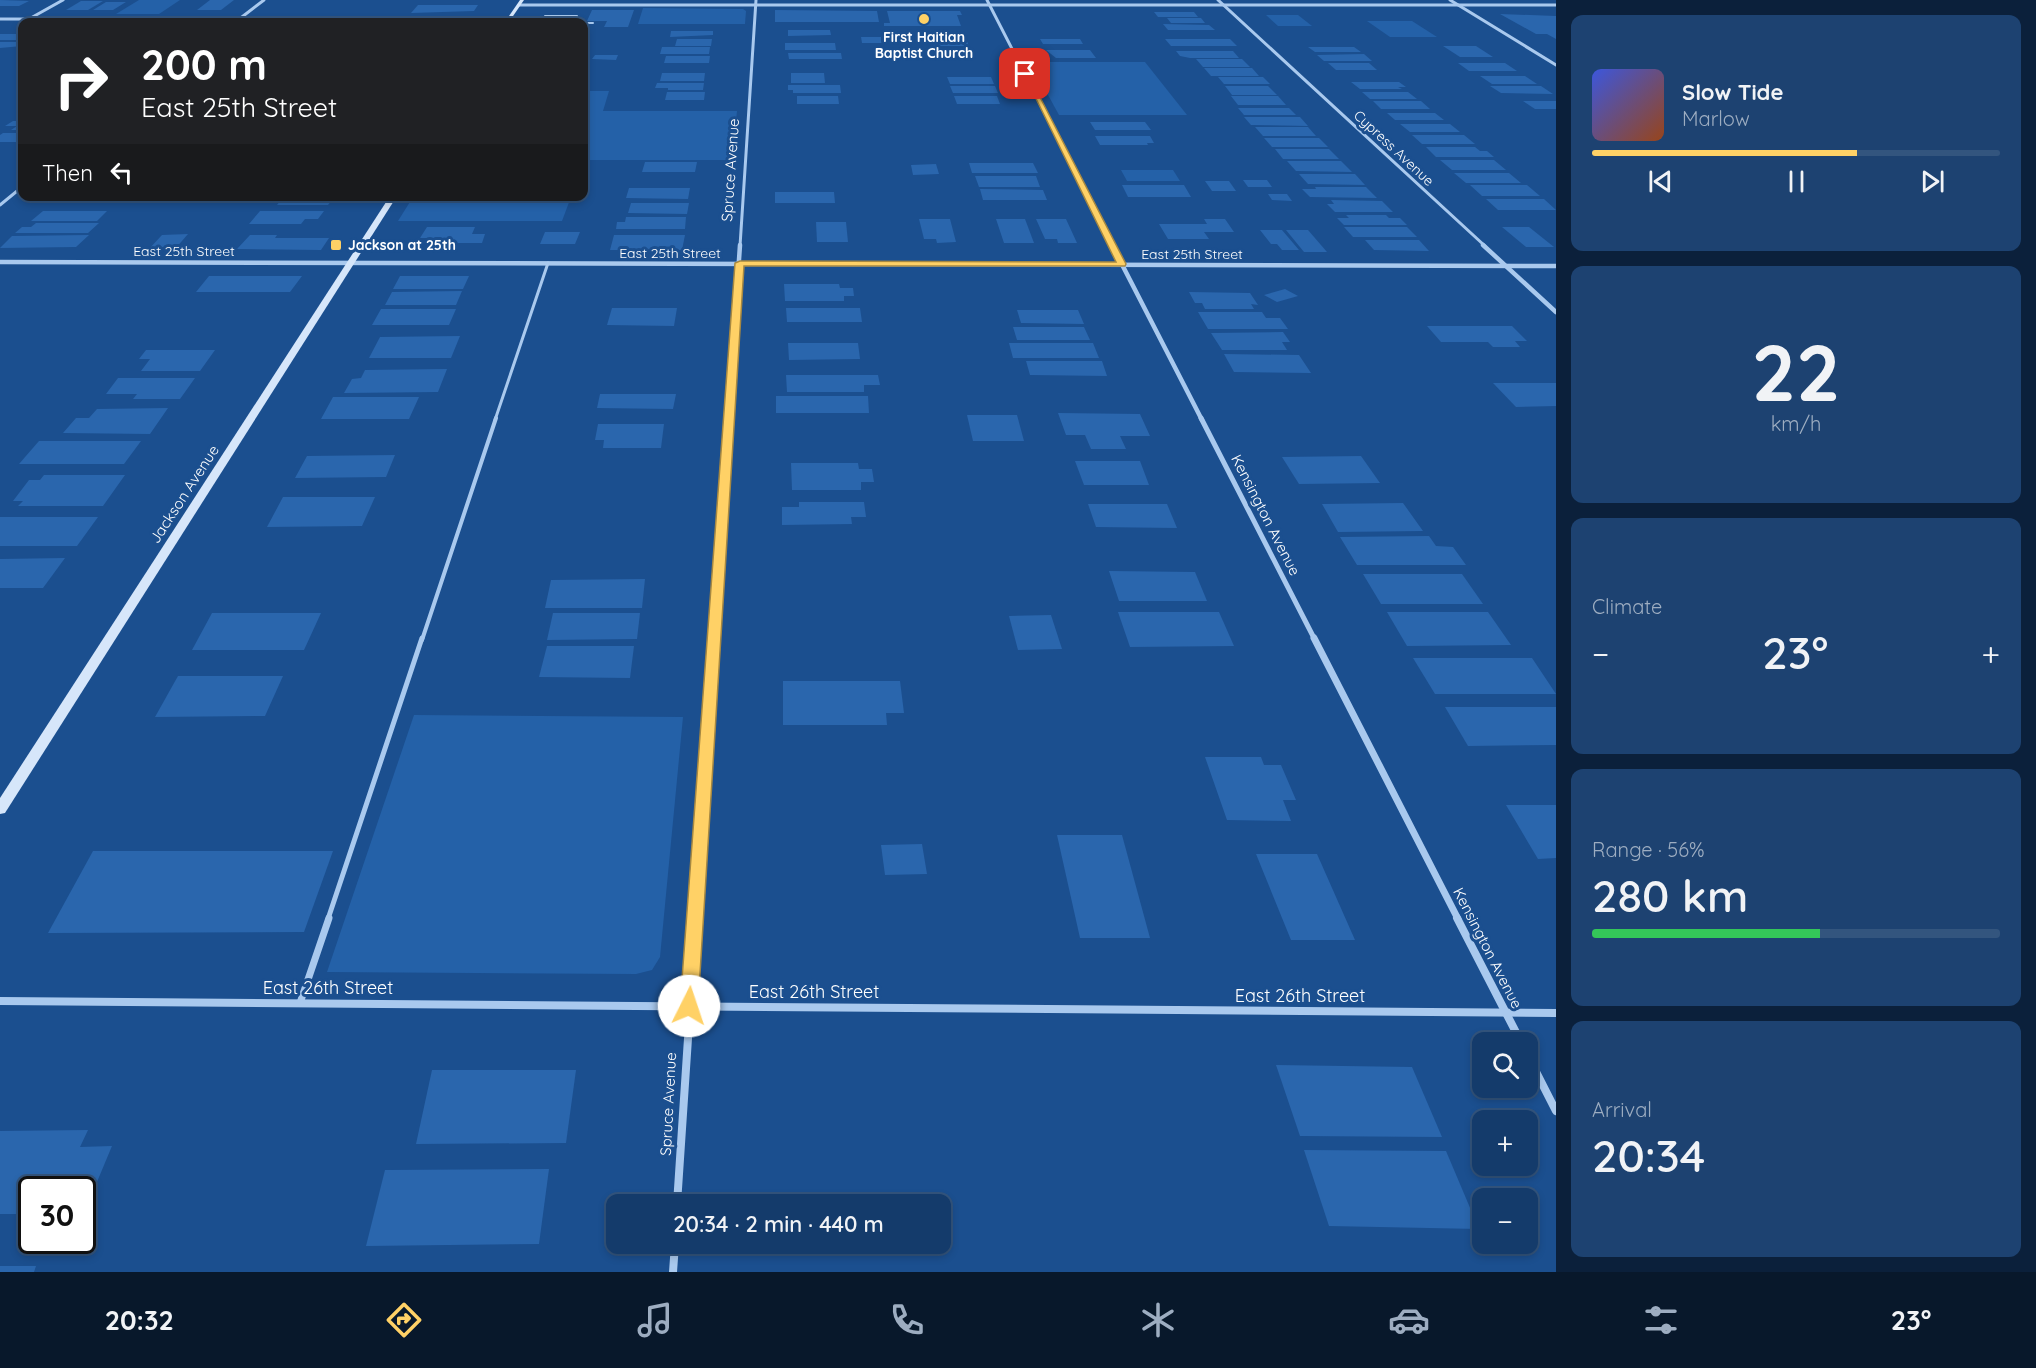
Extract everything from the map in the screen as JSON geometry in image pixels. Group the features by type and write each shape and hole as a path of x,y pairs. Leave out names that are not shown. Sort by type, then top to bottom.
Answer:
{"street":[{"path":"31,18 63,0"},
{"path":"242,18 264,0"},
{"name":"Cypress Avenue","path":"1218,0 1556,312"},
{"path":"1450,0 1556,65"},
{"path":"510,18 520,2 639,5 989,3 1225,6 1556,5"},
{"name":"Spruce Avenue","path":"678,1194 756,3"},
{"name":"Kensington Avenue","path":"989,3 1516,1032"},
{"path":"0,19 18,19"},
{"path":"0,205 18,191"},
{"name":"Jackson Avenue","path":"0,809 391,201"},
{"name":"East 25th Street","path":"0,262 1556,266"},
{"name":"East 26th Street","path":"0,1001 1556,1013"},
{"path":"1538,1076 1556,1111"},
{"path":"673,1272 674,1254"}],"lane":[{"path":"639,5 640,0"},
{"path":"545,16 576,16"},
{"path":"588,23 593,23"},
{"path":"300,1003 548,263"}],"shaded area":[{"path":"139,0 180,0 159,14 116,14"},
{"path":"643,8 743,9 746,11 745,24 638,24"},
{"path":"1266,15 1298,15 1312,26 1278,26"},
{"path":"1367,21 1412,21 1437,37 1390,37"},
{"path":"1030,62 1145,62 1187,115 1059,115"},
{"path":"588,91 609,91 603,111 737,111 732,160 588,160"},
{"path":"1121,170 1173,170 1180,181 1127,181"},
{"path":"410,201 570,201 562,221 398,221"},
{"path":"414,715 683,717 660,957 652,970 636,974 327,972"}],"building":[{"path":"0,0 29,1 19,6 0,6"},
{"path":"210,0 234,0 221,10 197,10"},
{"path":"81,1 103,1 88,10 66,10"},
{"path":"106,2 126,2 113,10 93,10"},
{"path":"418,5 478,5 474,11 411,13"},
{"path":"592,10 634,10 628,27 604,27 607,21 588,21"},
{"path":"775,10 877,11 879,22 775,22"},
{"name":"First Haitian Baptist Church","path":"887,11 960,11 962,15 957,15 961,26 884,26 884,23 890,23"},
{"path":"1154,12 1194,12 1198,17 1158,17"},
{"path":"1500,14 1556,16 1556,39 1547,34 1536,34"},
{"path":"1167,18 1201,18 1205,23 1171,23"},
{"path":"1163,24 1209,25 1215,30 1168,30"},
{"path":"788,30 830,30 831,35 788,36"},
{"path":"671,31 713,31 713,35 670,37"},
{"path":"0,34 18,34 18,40 0,40"},
{"path":"861,37 882,37 883,43 862,43"},
{"path":"677,39 712,39 711,46 675,46"},
{"path":"931,39 966,39 969,46 933,46"},
{"path":"1040,39 1080,39 1083,44 1043,44"},
{"path":"1165,39 1230,39 1237,46 1171,46"},
{"path":"0,42 18,42 18,46 0,48"},
{"path":"785,43 835,43 836,50 785,50"},
{"path":"1443,46 1476,46 1493,57 1460,57"},
{"path":"662,47 710,47 709,54 660,54"},
{"path":"1308,47 1354,47 1361,52 1315,52"},
{"path":"1046,50 1090,50 1096,58 1056,58"},
{"path":"1176,51 1233,51 1239,58 1190,58 1180,56"},
{"path":"788,53 841,53 842,59 789,59"},
{"path":"1364,54 1372,61 1324,61 1317,55"},
{"path":"595,55 618,55 616,60 592,59"},
{"path":"666,56 710,56 709,63 664,63"},
{"path":"1196,59 1242,59 1250,67 1203,67"},
{"path":"1328,63 1369,63 1377,70 1336,70"},
{"path":"1458,63 1505,63 1517,71 1469,71"},
{"path":"1204,68 1252,68 1259,76 1211,76"},
{"path":"662,73 705,73 704,81 660,81"},
{"path":"791,73 824,73 825,83 791,83"},
{"path":"1480,76 1525,76 1537,84 1492,84"},
{"path":"947,77 991,77 994,84 950,84"},
{"path":"1218,77 1263,77 1270,84 1224,84"},
{"path":"1351,82 1399,82 1406,87 1398,87 1402,89 1360,89"},
{"path":"657,83 704,83 703,90 668,90 668,88 655,88"},
{"path":"788,85 840,85 841,93 793,93 793,90 788,90"},
{"path":"950,86 995,86 998,93 953,93"},
{"path":"1225,86 1268,86 1277,95 1232,95"},
{"path":"1490,86 1541,86 1553,94 1501,93"},
{"path":"667,92 705,92 704,100 665,100"},
{"path":"1362,92 1408,92 1417,99 1370,99"},
{"path":"797,96 838,96 839,104 797,104"},
{"path":"954,96 997,96 1000,104 957,104"},
{"path":"1231,96 1278,96 1286,105 1238,105"},
{"path":"1373,101 1421,101 1430,109 1381,109"},
{"path":"1523,101 1556,101 1556,109 1535,109"},
{"path":"1238,108 1289,108 1296,115 1244,115"},
{"path":"1387,113 1435,113 1444,120 1395,120"},
{"path":"1244,117 1300,117 1308,126 1251,125"},
{"path":"18,121 18,130 11,130 17,126 5,126"},
{"path":"1090,122 1145,122 1151,130 1095,130"},
{"path":"1400,124 1450,124 1460,132 1410,132"},
{"path":"1255,127 1308,127 1316,136 1263,136"},
{"path":"18,133 18,142 0,142 0,135"},
{"path":"1412,135 1464,135 1475,144 1422,144"},
{"path":"1095,136 1150,136 1154,143 1100,145"},
{"path":"1264,138 1319,138 1328,147 1272,147"},
{"path":"1426,147 1475,147 1480,151 1487,151 1494,157 1436,157"},
{"path":"1275,149 1329,149 1339,159 1283,159"},
{"path":"1440,160 1494,160 1506,170 1452,170"},
{"path":"1287,161 1341,161 1352,172 1296,171"},
{"path":"645,162 697,162 695,172 642,172"},
{"path":"969,163 1033,163 1038,173 972,173"},
{"path":"936,164 939,174 913,175 911,165"},
{"path":"1454,173 1509,173 1521,183 1466,183"},
{"path":"1299,174 1355,174 1365,185 1308,184"},
{"path":"975,176 1036,176 1040,187 979,187"},
{"path":"1243,180 1267,180 1272,187 1248,187"},
{"path":"1205,181 1229,181 1236,191 1212,191"},
{"path":"1122,185 1184,185 1191,197 1128,197"},
{"path":"1470,185 1527,185 1540,196 1482,196"},
{"path":"1315,187 1366,187 1377,198 1310,197 1302,189 1316,189"},
{"path":"629,188 690,188 688,199 626,198"},
{"path":"980,189 1043,190 1047,200 983,200"},
{"path":"775,192 834,192 835,203 775,203"},
{"path":"1268,194 1287,194 1292,201 1272,200"},
{"path":"1486,199 1544,199 1556,210 1498,210"},
{"path":"1331,200 1382,201 1393,212 1335,212 1327,204 1334,204"},
{"path":"280,201 331,201 328,205 277,205"},
{"path":"631,203 689,203 687,214 628,213"},
{"path":"43,211 107,211 97,221 31,221"},
{"path":"260,211 324,211 318,219 305,219 301,224 249,224"},
{"path":"1346,215 1386,215 1389,218 1400,218 1407,225 1344,225 1337,218 1349,218"},
{"path":"626,217 686,217 685,229 616,229 617,222 625,222"},
{"path":"919,219 950,219 956,242 937,243 936,239 924,239"},
{"path":"996,219 1025,219 1034,243 1004,243"},
{"path":"1036,219 1066,219 1077,243 1058,243 1057,239 1045,239"},
{"path":"1204,219 1225,219 1234,232 1204,232 1209,239 1168,239 1159,224 1207,224"},
{"path":"816,222 846,222 848,242 817,242"},
{"path":"36,223 99,223 88,233 15,233 22,227 31,227"},
{"path":"427,227 475,227 472,234 485,234 482,243 432,243 435,238 420,238"},
{"path":"1344,227 1407,227 1417,237 1353,237"},
{"path":"1502,227 1529,227 1554,247 1526,247"},
{"path":"1260,230 1282,230 1299,250 1282,250 1277,244 1271,244"},
{"path":"1286,230 1308,230 1327,252 1304,252"},
{"path":"545,232 580,232 575,244 540,244"},
{"path":"188,234 175,249 149,249 162,235"},
{"path":"89,235 76,247 0,248 12,236"},
{"path":"250,235 277,235 275,238 329,238 321,250 237,249"},
{"path":"614,235 685,235 682,250 610,250"},
{"path":"1365,240 1419,240 1429,251 1374,250"},
{"path":"209,276 302,276 290,292 196,292"},
{"path":"400,276 469,276 463,289 393,289"},
{"path":"784,284 839,284 840,288 853,288 854,296 844,296 844,301 785,301"},
{"path":"1285,289 1298,296 1277,302 1264,295"},
{"path":"462,291 456,305 385,305 392,292"},
{"path":"1189,292 1250,293 1258,305 1251,304 1254,309 1205,309 1202,303 1195,303"},
{"path":"612,308 677,308 674,326 607,325"},
{"path":"786,308 860,308 862,322 787,322"},
{"path":"381,309 456,309 449,325 372,325"},
{"path":"1017,310 1078,310 1084,324 1021,323"},
{"path":"1198,312 1262,312 1266,318 1280,318 1288,329 1208,329"},
{"path":"1427,326 1512,326 1527,341 1515,341 1520,347 1493,347 1488,342 1441,342"},
{"path":"1013,327 1084,327 1090,340 1017,340"},
{"path":"1283,332 1290,342 1282,342 1287,350 1222,350 1211,333"},
{"path":"460,336 451,358 369,358 380,337"},
{"path":"788,343 858,343 860,359 789,360"},
{"path":"1009,343 1093,343 1099,358 1013,358"},
{"path":"146,350 215,350 200,371 141,371 150,359 139,359"},
{"path":"1224,354 1299,355 1311,373 1234,372"},
{"path":"1026,361 1102,361 1107,376 1030,375"},
{"path":"447,369 438,392 344,393 352,379 361,378 365,370"},
{"path":"786,375 878,375 880,385 864,385 864,392 787,392"},
{"path":"118,378 195,378 180,399 133,399 137,394 106,394"},
{"path":"1493,383 1556,383 1556,406 1516,407"},
{"path":"600,394 676,394 673,409 597,408"},
{"path":"776,396 868,396 869,413 776,413"},
{"path":"333,397 419,397 409,419 321,419"},
{"path":"168,408 150,434 63,433 76,418 89,418 97,409"},
{"path":"1058,413 1140,414 1150,436 1120,436 1126,449 1091,449 1085,435 1066,435"},
{"path":"967,415 1017,415 1024,441 973,441"},
{"path":"598,424 664,424 661,448 603,448 604,440 595,440"},
{"path":"39,441 141,441 124,464 19,464"},
{"path":"395,455 386,477 295,478 307,456"},
{"path":"1361,456 1380,483 1299,484 1282,457"},
{"path":"1075,461 1140,461 1149,485 1084,485"},
{"path":"791,463 858,463 859,469 872,469 874,482 861,482 861,490 792,490"},
{"path":"44,475 125,475 103,506 18,506 23,501 13,501 29,480 40,480"},
{"path":"283,497 375,497 362,526 267,527"},
{"path":"799,502 864,502 866,517 851,517 852,524 782,525 782,507 799,507"},
{"path":"1403,503 1423,531 1338,532 1322,504"},
{"path":"1088,504 1167,504 1177,528 1096,527"},
{"path":"0,517 98,517 77,546 0,546"},
{"path":"1429,536 1436,546 1453,547 1466,565 1357,565 1340,537"},
{"path":"65,558 43,588 0,588 0,559"},
{"path":"1109,571 1195,572 1207,601 1119,601"},
{"path":"1363,574 1462,574 1483,604 1381,604"},
{"path":"645,579 642,608 545,608 551,580"},
{"path":"1118,612 1219,612 1234,646 1130,647"},
{"path":"1387,612 1488,612 1511,645 1407,646"},
{"path":"212,613 321,613 304,650 192,650"},
{"path":"553,613 640,613 637,639 547,640"},
{"path":"1051,615 1062,649 1018,650 1009,616"},
{"path":"547,646 634,646 630,678 539,677"},
{"path":"1413,658 1532,658 1556,694 1435,694"},
{"path":"178,676 283,676 265,716 155,717"},
{"path":"783,681 900,681 904,713 886,713 887,725 783,725"},
{"path":"1445,707 1556,707 1556,745 1468,746"},
{"path":"1205,757 1261,757 1264,765 1281,765 1296,800 1283,800 1291,821 1227,820"},
{"path":"1506,805 1556,805 1556,858 1538,859"},
{"path":"1057,835 1122,835 1150,938 1080,938"},
{"path":"922,844 927,874 885,875 881,845"},
{"path":"93,851 333,851 304,932 48,933"},
{"path":"1256,854 1317,854 1355,940 1291,940"},
{"path":"1276,1065 1412,1067 1442,1137 1300,1136"},
{"path":"432,1070 576,1070 566,1143 416,1144"},
{"path":"88,1130 80,1147 112,1146 96,1184 96,1176 18,1176 18,1214 0,1214 0,1131"},
{"path":"1304,1150 1446,1151 1472,1212 1472,1229 1329,1226"},
{"path":"549,1169 539,1244 366,1246 385,1170"},
{"path":"0,1266 36,1266 34,1272 0,1272"}],"place":[{"name":"First Haitian Baptist Church","path":"924,19"},
{"name":"Jackson at 25th","path":"336,245"}],"route":[{"path":"689,1006 740,263 1121,264 1025,74"}]}
